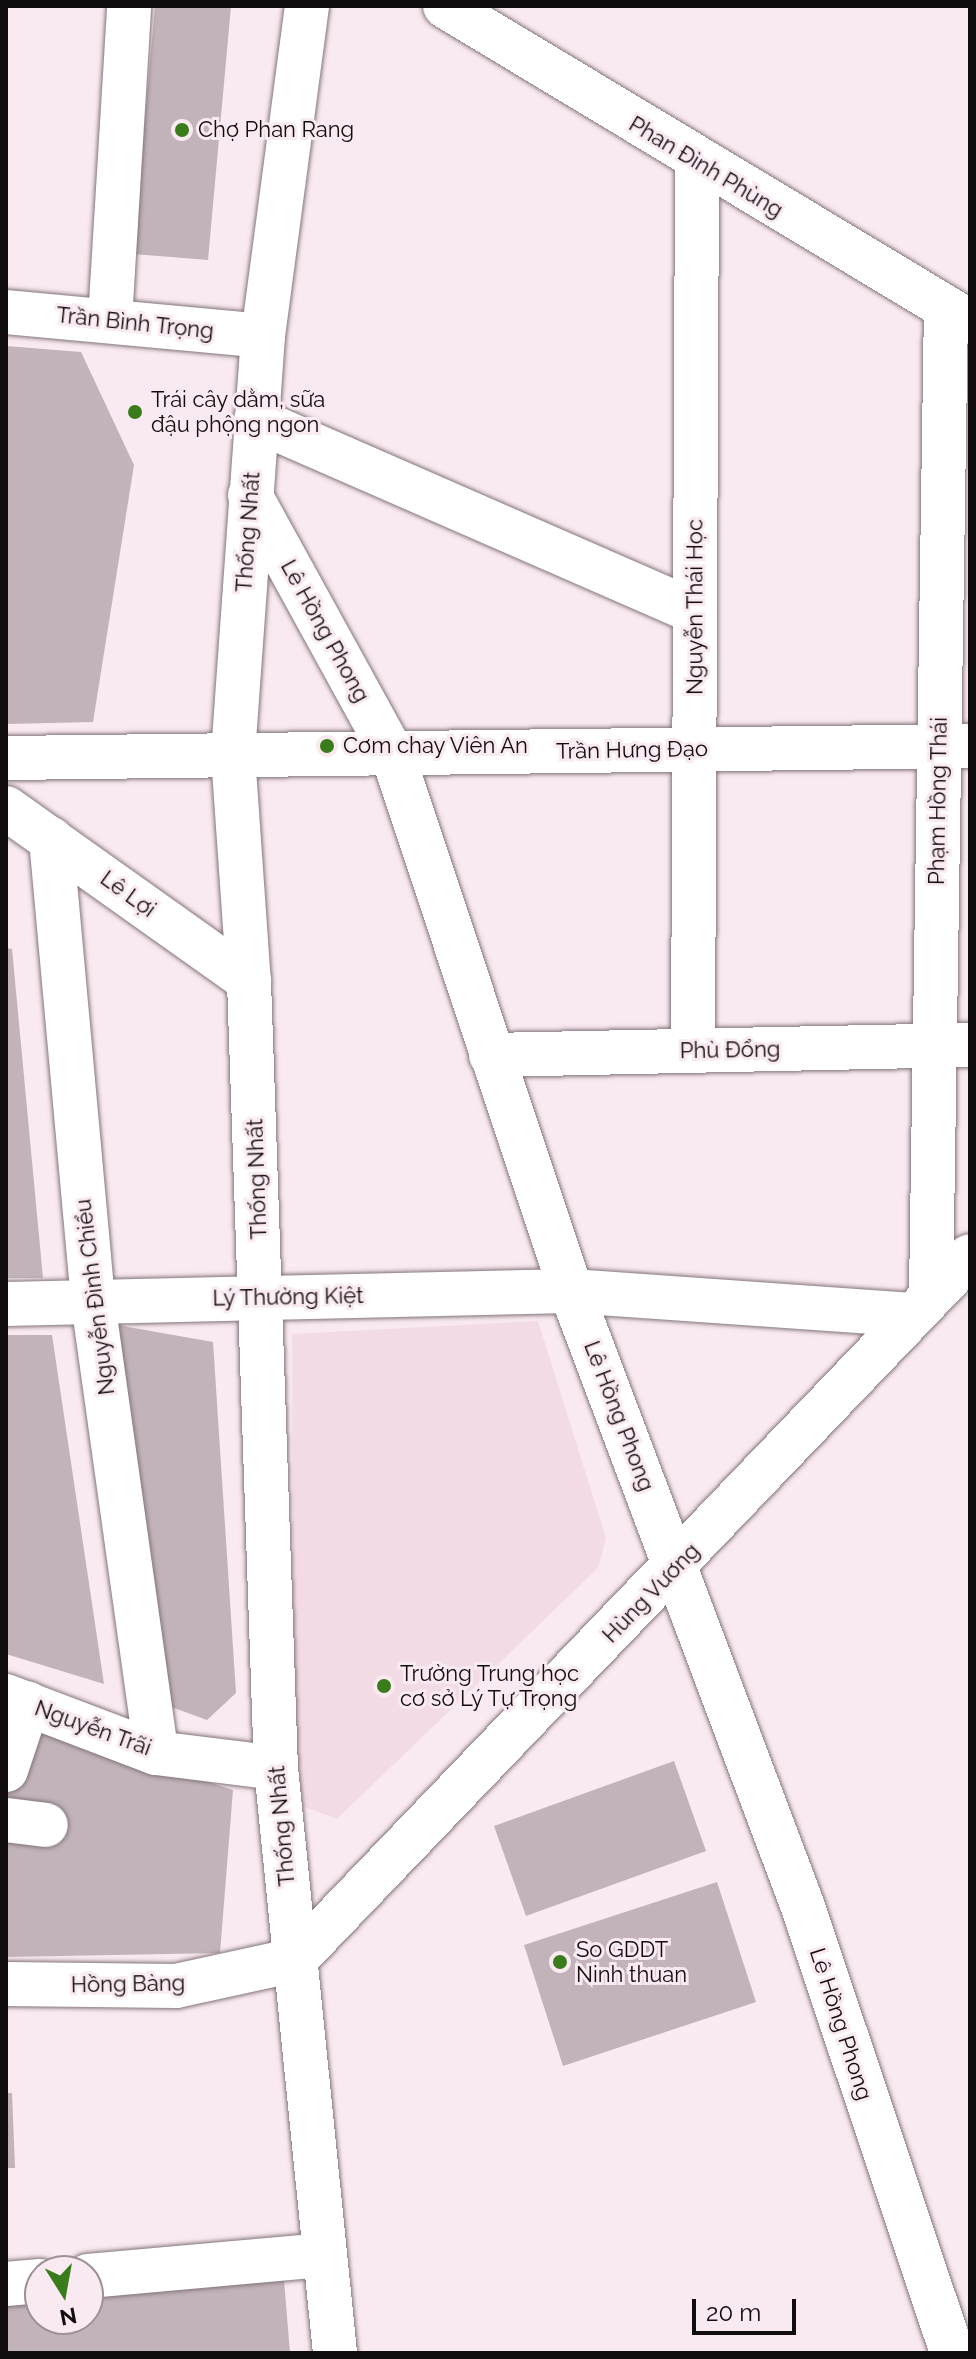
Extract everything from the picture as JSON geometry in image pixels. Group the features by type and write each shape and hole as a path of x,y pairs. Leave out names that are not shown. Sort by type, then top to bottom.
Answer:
{"street":[{"path":"110,320 129,6"},
{"name":"Thống Nhất","path":"307,6 263,336 233,755 249,981 276,1768 322,2255 335,2353"},
{"name":"Phan Đình Phùng","path":"445,6 697,163 958,315"},
{"name":"Nguyễn Thái Học","path":"693,1051 697,163"},
{"name":"Trần Bình Trọng","path":"6,312 263,336"},
{"name":"Phạm Hồng Thái","path":"921,1304 952,1045 958,315"},
{"path":"256,420 695,612"},
{"name":"Lê Hồng Phong","path":"250,495 392,753 571,1291 803,1907 952,2353"},
{"name":"Trần Hưng Đạo","path":"6,758 955,747"},
{"name":"Lê Lợi","path":"6,808 249,981"},
{"name":"Nguyễn Đình Chiểu","path":"51,839 93,1302 156,1753"},
{"name":"Phù Đổng","path":"491,1055 952,1045"},
{"name":"Hùng Vương","path":"295,1960 677,1566 921,1304 970,1256"},
{"name":"Lý Thường Kiệt","path":"6,1304 571,1291 921,1304"},
{"path":"6,1770 17,1700"},
{"name":"Nguyễn Trãi","path":"17,1700 156,1753 276,1768"},
{"name":"Hồng Bàng","path":"6,1984 176,1986 295,1960"},
{"path":"104,2275 322,2255"}],"shaded area":[{"name":"Trường Trung học cơ sở Lý Tự Trọng","path":"538,1321 606,1538 598,1568 337,1819 294,1803 292,1334"}],"building":[{"name":"Chợ Phan Rang","path":"155,6 231,6 208,260 133,254"},
{"path":"6,346 81,352 134,465 93,722 6,724"},
{"path":"6,948 12,949 43,1278 6,1278"},
{"path":"111,1324 213,1342 236,1693 207,1720 166,1705"},
{"path":"6,1335 52,1335 104,1684 6,1654"},
{"path":"6,1716 233,1790 220,1953 6,1957"},
{"path":"674,1761 706,1851 526,1916 494,1826"},
{"path":"717,1882 756,2002 563,2066 524,1945"},
{"path":"6,2093 12,2093 15,2168 6,2168"},
{"path":"284,2280 290,2353 6,2353 6,2301 24,2299 24,2335 104,2335 104,2293"}],"place":[{"name":"Chợ Phan Rang","path":"182,130"},
{"name":"Trái cây dằm, sữa đậu phộng ngon","path":"135,412"},
{"name":"Cơm chay Viên An","path":"327,746"},
{"name":"Trường Trung học cơ sở Lý Tự Trọng","path":"384,1686"},
{"name":"So GDDT Ninh thuan","path":"560,1962"}]}
